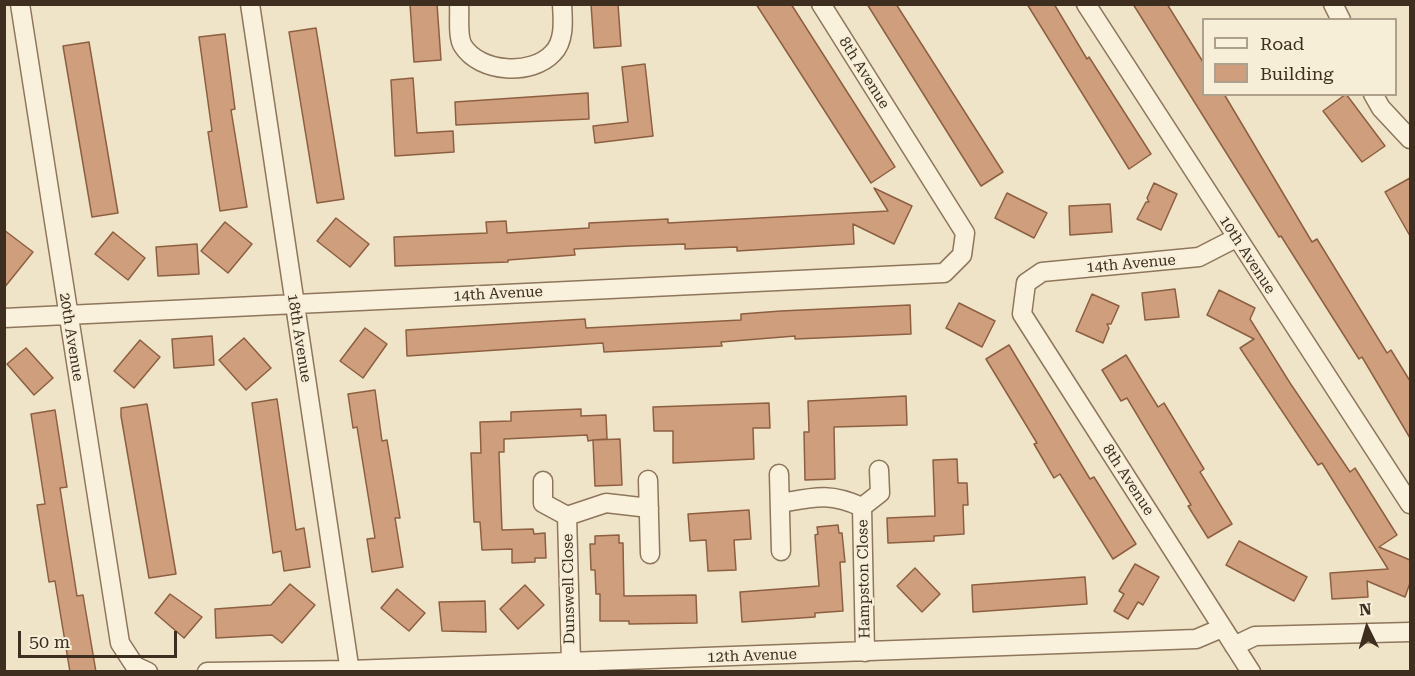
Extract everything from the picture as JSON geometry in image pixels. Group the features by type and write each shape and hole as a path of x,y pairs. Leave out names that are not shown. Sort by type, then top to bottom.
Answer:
{"street":[{"name":"20th Avenue","path":"20,4 120,643 142,669"},
{"name":"18th Avenue","path":"250,4 350,671"},
{"path":"459,4 462,44 476,60 495,69 538,64 555,52 563,30 562,4"},
{"name":"8th Avenue","path":"821,4 965,233"},
{"name":"10th Avenue","path":"1086,4 1410,504"},
{"path":"1333,4 1340,18"},
{"path":"1374,96 1381,108 1409,133"},
{"name":"14th Avenue","path":"4,318 944,273 962,255 965,233"},
{"name":"14th Avenue","path":"1026,284 1042,272 1199,257 1236,238"},
{"name":"8th Avenue","path":"1026,284 1022,314 1251,672"},
{"name":"Hampston Close","path":"862,507 880,493 879,470"},
{"path":"779,474 781,551"},
{"path":"648,480 650,554"},
{"name":"Dunswell Close","path":"543,481 543,503 567,516 606,503 649,508"},
{"name":"Hampston Close","path":"781,503 813,497 841,497 862,507"},
{"name":"Hampston Close","path":"862,507 865,652"},
{"name":"Dunswell Close","path":"567,516 571,662"},
{"name":"12th Avenue","path":"207,672 350,671 1196,639 1222,628"},
{"path":"1234,646 1255,636 1410,632"}],"building":[{"path":"410,4 437,4 441,60 414,62"},
{"path":"591,4 618,4 621,46 594,48"},
{"path":"756,4 791,4 895,167 871,183"},
{"path":"867,4 896,4 1003,172 981,186"},
{"path":"1027,4 1054,4 1087,59 1089,57 1151,154 1129,169"},
{"path":"1133,4 1167,4 1202,60 1202,96 1225,96 1312,242 1317,239 1387,353 1391,350 1410,381 1410,438 1362,357 1359,359 1281,236 1279,237"},
{"path":"316,28 344,199 317,203 289,32"},
{"path":"225,34 235,109 231,110 247,207 220,211 208,132 212,131 199,37"},
{"path":"89,42 118,213 92,217 63,46"},
{"path":"645,64 653,136 595,143 593,126 628,122 622,67"},
{"path":"413,78 417,133 453,131 454,152 395,156 391,80"},
{"path":"588,93 589,119 456,125 455,102"},
{"path":"1343,96 1348,96 1385,146 1362,162 1323,111"},
{"path":"1410,178 1410,236 1385,192"},
{"path":"1154,183 1177,194 1161,230 1137,219 1146,202 1149,202 1147,198"},
{"path":"874,188 912,206 894,244 853,224 854,244 737,251 737,247 685,249 685,244 630,246 574,249 575,255 508,260 508,262 395,266 394,237 487,233 486,222 506,221 507,233 589,228 589,223 668,219 668,223 888,211"},
{"path":"1007,193 1047,213 1034,238 995,218"},
{"path":"1110,204 1112,232 1070,235 1069,206"},
{"path":"336,218 369,244 350,267 317,241"},
{"path":"225,222 252,244 228,273 201,251"},
{"path":"4,230 33,252 4,288"},
{"path":"113,232 145,258 128,280 95,254"},
{"path":"197,244 199,274 158,276 156,247"},
{"path":"1175,289 1179,317 1145,320 1142,293"},
{"path":"1219,290 1255,308 1250,319 1290,383 1350,472 1355,468 1397,535 1379,547 1410,560 1410,583 1405,597 1367,581 1368,597 1332,599 1330,573 1388,569 1322,463 1318,465 1240,348 1254,339 1207,315"},
{"path":"1092,294 1119,306 1111,324 1107,324 1109,328 1103,343 1076,331"},
{"path":"959,303 995,321 982,347 946,328"},
{"path":"910,305 911,334 795,339 795,336 721,342 722,346 604,352 603,343 407,356 406,330 585,319 586,328 741,320 741,314 781,311"},
{"path":"365,328 387,344 363,378 340,361"},
{"path":"212,336 214,365 174,368 172,339"},
{"path":"244,338 271,368 246,390 219,360"},
{"path":"140,340 160,357 134,388 114,371"},
{"path":"1009,345 1090,479 1094,477 1136,544 1113,559 1060,474 1054,478 1034,444 1037,443 986,359"},
{"path":"26,348 53,378 34,395 7,364"},
{"path":"1126,355 1158,407 1164,403 1204,469 1200,472 1232,524 1208,538 1188,506 1191,505 1127,398 1121,401 1102,370"},
{"path":"375,390 382,441 387,440 400,518 395,518 403,567 372,572 367,539 375,538 357,427 353,428 348,394"},
{"path":"906,396 907,425 834,427 835,479 805,480 804,432 809,432 808,401"},
{"path":"277,399 296,530 304,528 310,567 284,571 281,551 273,553 252,403"},
{"path":"769,403 770,428 753,428 754,459 673,463 673,431 654,431 653,407"},
{"path":"147,404 176,574 149,578 121,416 121,408"},
{"path":"581,409 581,416 606,415 607,439 588,441 587,435 504,439 504,452 499,452 502,530 533,529 534,534 545,533 546,558 535,558 535,562 512,563 512,549 482,550 480,522 474,522 471,453 481,453 480,422 511,421 511,412"},
{"path":"55,410 67,487 60,488 77,596 83,595 96,672 70,672 55,581 49,582 37,505 45,504 31,414"},
{"path":"620,439 622,485 595,486 593,440"},
{"path":"957,459 958,483 967,483 968,505 963,505 964,534 934,536 934,541 888,543 887,518 935,516 933,460"},
{"path":"749,510 751,539 734,540 736,570 708,571 706,540 690,541 688,514"},
{"path":"838,525 839,533 842,533 845,562 840,562 843,611 815,613 815,617 742,622 740,592 819,586 815,535 818,534 817,527"},
{"path":"619,535 619,543 623,543 624,596 696,595 697,623 629,624 629,621 600,621 600,594 596,594 595,570 591,570 590,544 595,544 595,536"},
{"path":"1239,541 1307,577 1294,601 1226,565"},
{"path":"1135,564 1159,577 1143,605 1138,602 1128,619 1114,611 1124,594 1119,591"},
{"path":"915,568 940,594 922,612 897,586"},
{"path":"1085,577 1087,604 973,612 972,585"},
{"path":"290,584 315,605 282,643 272,635 216,638 215,609 271,605"},
{"path":"525,585 544,605 518,629 500,609"},
{"path":"397,589 425,613 409,631 381,608"},
{"path":"170,594 202,617 184,638 155,613"},
{"path":"485,601 486,632 442,631 439,602"}]}
